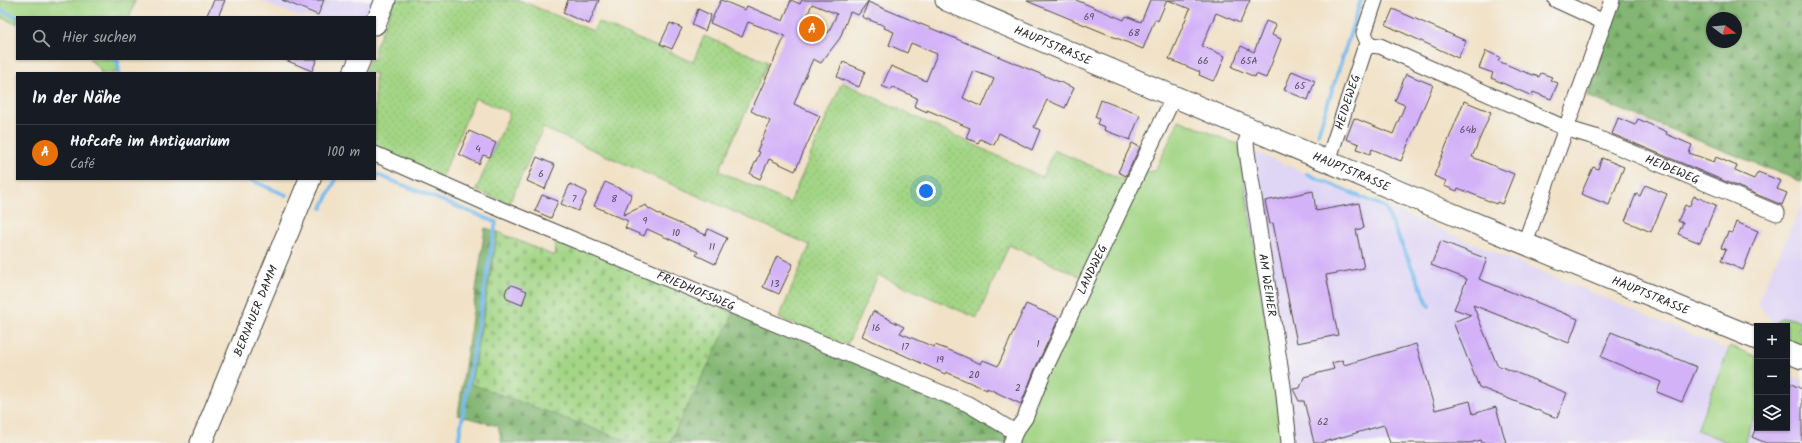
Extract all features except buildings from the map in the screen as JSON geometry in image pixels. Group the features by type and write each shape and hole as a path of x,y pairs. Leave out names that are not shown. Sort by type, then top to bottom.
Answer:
{"main road":[{"path":"376,22 385,0"},
{"name":"HAUPTSTRASSE","path":"946,0 1328,161 1754,338"},
{"path":"354,72 360,60"},
{"name":"BERNAUER DAMM","path":"201,443 310,180"},
{"path":"1790,353 1802,358"}],"street":[{"path":"1369,45 1364,33 1375,0"},
{"path":"1556,0 1604,22"},
{"path":"1525,243 1612,0"},
{"name":"HEIDEWEG","path":"1328,161 1364,51 1369,45 1380,46 1566,128 1595,138 1778,213"},
{"name":"LANDWEG","path":"1013,438 1025,418 1043,373 1174,96"},
{"name":"AM WEIHER","path":"1252,129 1246,142 1247,152 1283,386 1289,443"},
{"name":"FRIEDHOFSWEG","path":"376,154 502,210 968,404 1013,438"}],"shaded area":[{"path":"258,0 380,0 373,16 298,16"},
{"path":"1239,145 1754,361 1754,431 1790,431 1790,376 1802,381 1802,443 1284,443"},
{"path":"1802,204 1802,336 1790,328 1790,323 1773,323 1757,303"}],"green space":[{"path":"0,0 135,0 130,16 16,16 16,24 0,17"},
{"path":"395,0 519,0 593,31 598,22 693,62 704,36 768,62 719,171 790,203 842,82 1042,177 1054,150 1129,182 1084,278 1009,245 977,318 878,275 847,345 779,318 810,245 543,128 509,204 476,190 510,113 475,98 441,180 376,149 376,72 364,72 370,60 376,60 376,46"},
{"path":"1619,0 1802,0 1802,182 1587,96"},
{"path":"90,60 119,60 116,72 101,72 100,69"},
{"path":"1179,120 1239,145 1284,443 1011,443 1142,172 1155,171"},
{"path":"485,228 498,232 485,345 716,305 967,405 1013,433 1009,443 502,443 498,426 458,415"},
{"path":"498,232 554,256 556,236 734,313 669,443 633,443 471,384"},
{"path":"1782,317 1802,321 1798,332 1802,334 1802,345 1790,343 1790,323 1777,323"},
{"path":"1730,346 1754,356 1754,417 1744,443 1730,443 1697,430"}],"waterway":[{"path":"1318,134 1361,0"},
{"path":"0,10 16,17"},
{"path":"116,60 118,61 119,72"},
{"path":"376,174 496,222 458,443"},
{"path":"1307,174 1385,207 1429,306"},
{"path":"250,180 286,195"},
{"path":"322,208 336,180"}],"place":[{"name":"Hofcafe im Antiquarium","path":"812,29"}]}
